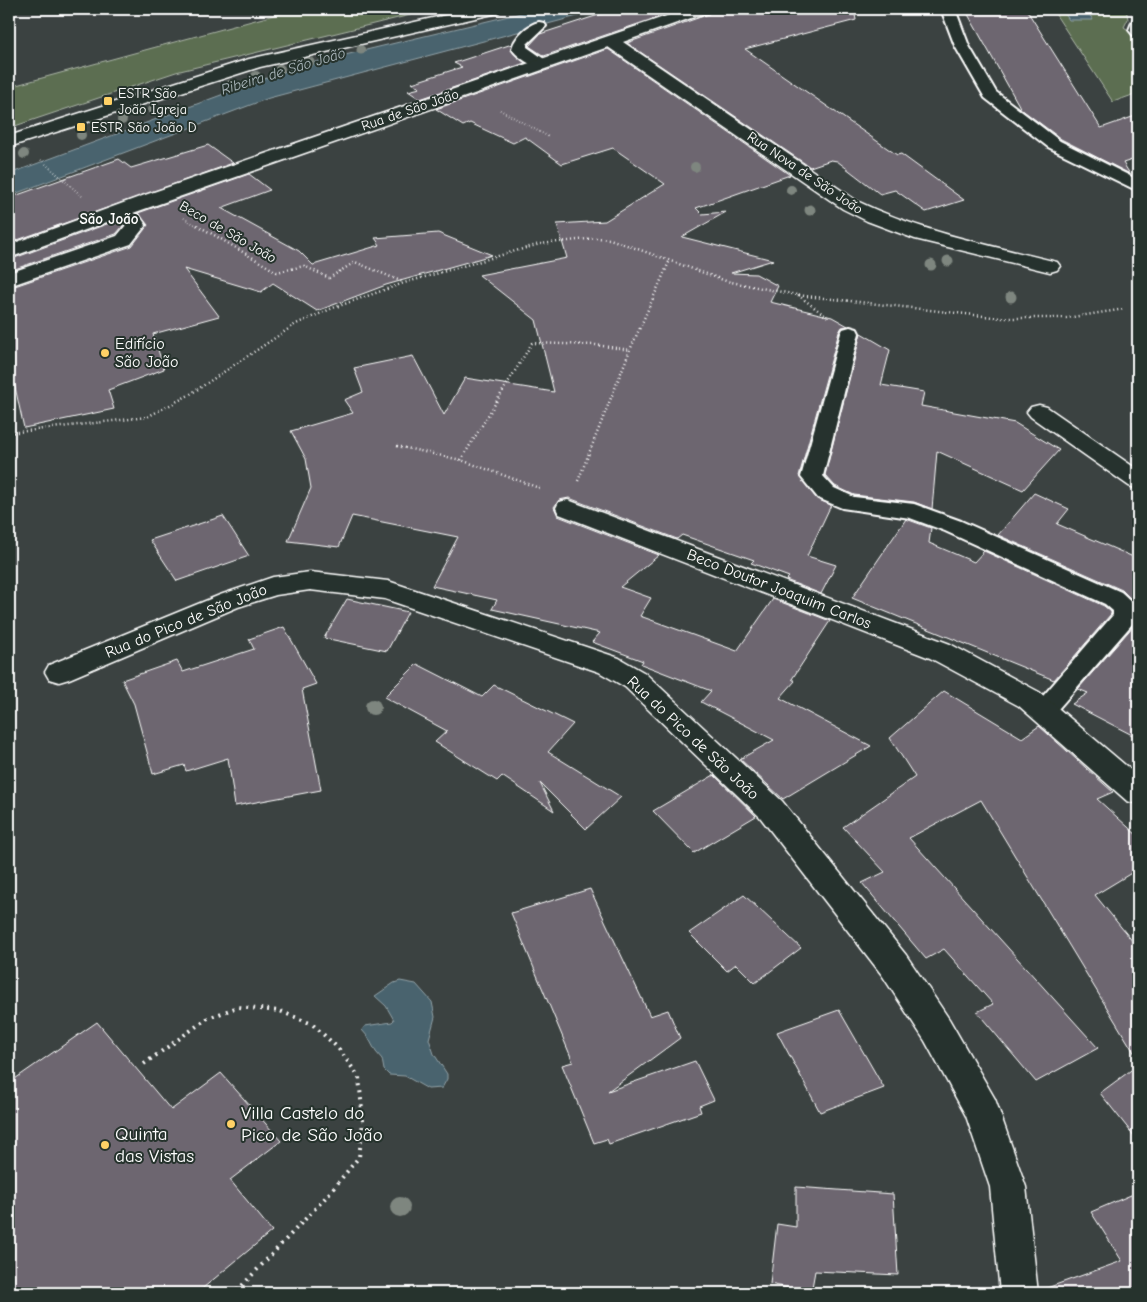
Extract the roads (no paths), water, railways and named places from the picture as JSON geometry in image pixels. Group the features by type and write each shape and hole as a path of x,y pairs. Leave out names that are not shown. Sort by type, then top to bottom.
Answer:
{"street":[{"path":"9,142 255,63 493,9"},
{"name":"Rua de São João","path":"9,252 152,199 702,9"},
{"name":"Rua Nova de São João","path":"610,40 842,199 878,220 918,234 1050,266"},
{"path":"9,280 124,240 136,225 133,220 117,213"},
{"path":"1039,412 1136,477"},
{"name":"Beco Doutor Joaquim Carlos","path":"570,504 940,651 1029,699 1138,793"},
{"name":"Rua do Pico de São João","path":"59,672 229,601 273,586 310,581 388,590 609,665 635,680 771,809 894,964 937,1030 982,1111 1008,1187 1019,1293"}],"lane":[{"path":"948,9 962,46 990,95 1054,144 1138,186"},
{"path":"1138,23 1136,30 1138,32"},
{"path":"538,26 520,43 518,49 542,64"},
{"path":"850,333 812,478 826,492 850,503 914,511 945,523 1113,598 1124,608 1125,616 1053,701 1043,710"}],"water":[{"path":"538,9 604,9 269,98 9,196 9,174 299,66"},
{"path":"1062,9 1086,9 1093,20 1069,20"},
{"path":"400,981 416,984 432,1002 435,1017 429,1039 434,1054 447,1074 447,1079 442,1088 428,1089 405,1076 389,1075 384,1070 382,1059 362,1030 365,1026 392,1022 394,1020 386,1006 375,996"}],"place":[{"name":"ESTR São João Igreja","path":"108,101"},
{"name":"ESTR São João D","path":"81,127"},
{"name":"Edifício São João","path":"105,353"},
{"name":"Villa Castelo do Pico de São João","path":"231,1124"},
{"name":"Quinta das Vistas","path":"105,1145"}],"district":[{"name":"São João","path":"109,219"}],"water label":[{"name":"Ribeira de São João","path":"283,71"}]}
